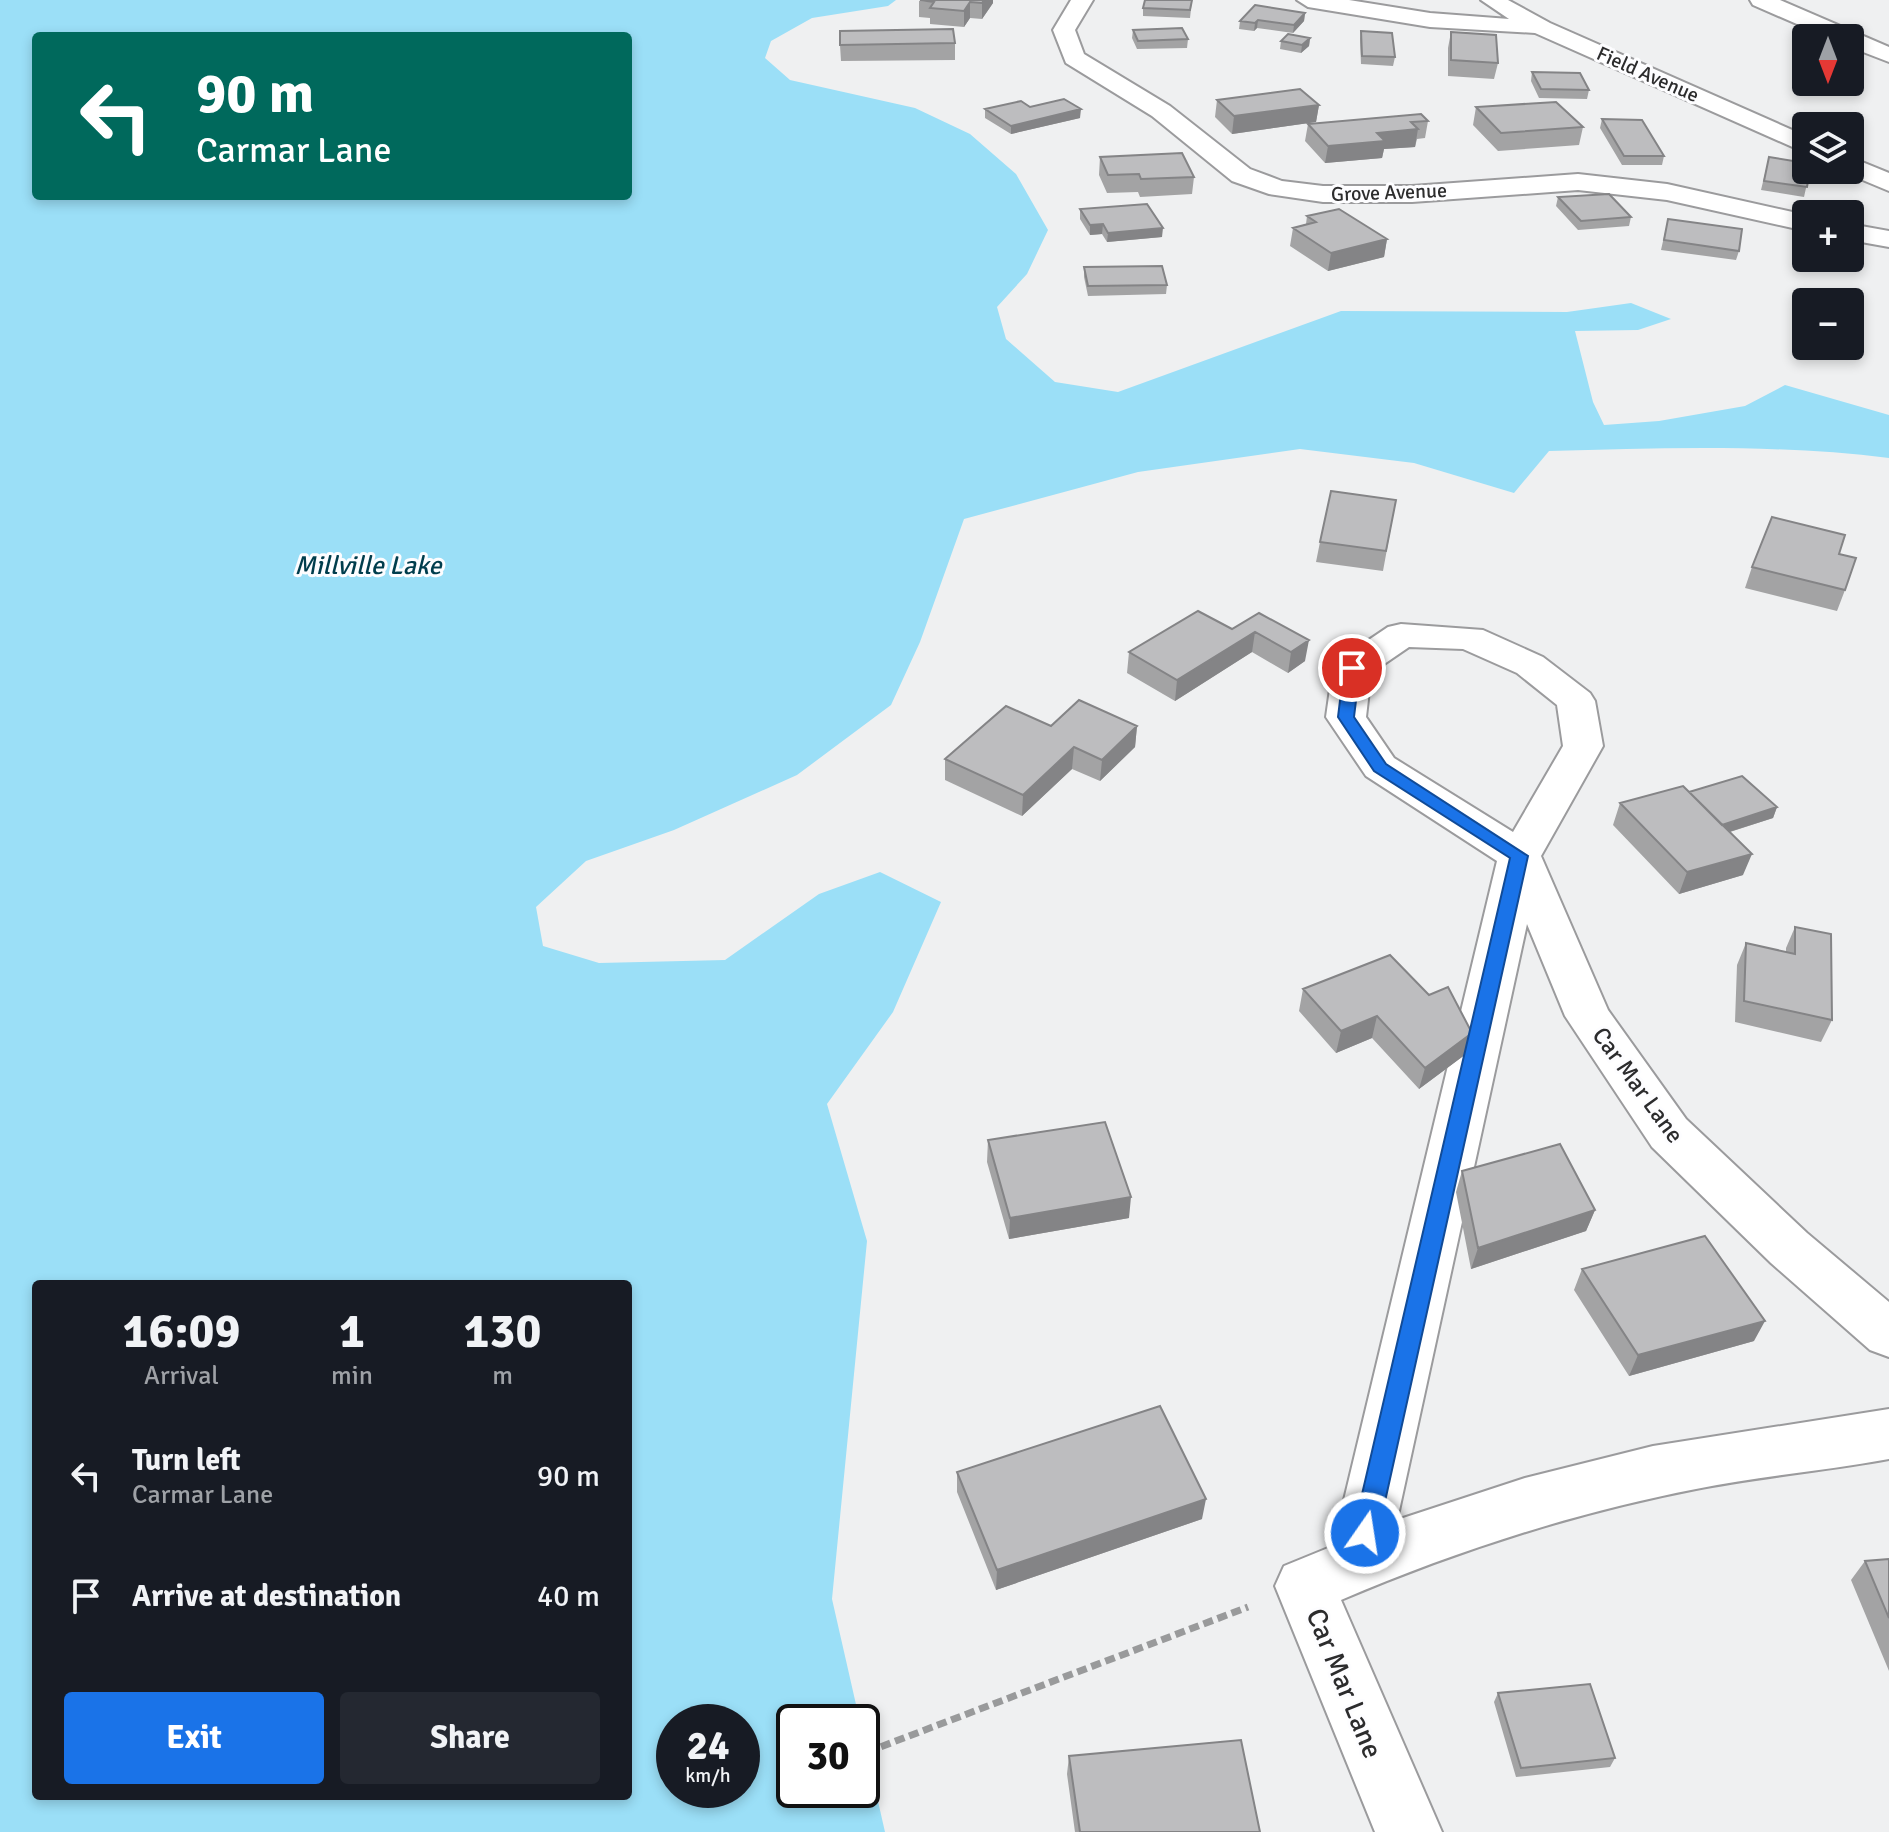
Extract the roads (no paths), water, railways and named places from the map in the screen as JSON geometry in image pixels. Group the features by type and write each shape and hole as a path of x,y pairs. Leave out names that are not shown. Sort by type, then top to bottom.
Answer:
{"street":[{"name":"Grove Avenue","path":"1082,0 1064,30 1074,58 1161,111 1241,175 1278,188 1323,194 1412,194 1578,182 1667,192 1792,220"},
{"path":"1308,0 1430,20 1542,28"},
{"name":"Field Avenue","path":"1492,0 1542,28 1792,139"},
{"path":"1761,0 1817,24"},
{"path":"1864,44 1889,55"},
{"path":"1864,171 1889,183"},
{"path":"1864,235 1889,239"},
{"path":"1358,1564 1520,856 1583,746 1576,701 1530,665 1470,638 1401,635 1352,668 1346,717 1380,767 1520,856"},
{"name":"Car Mar Lane","path":"1520,856 1588,1016 1669,1133 1789,1248 1889,1334"},
{"name":"Car Mar Lane","path":"1409,1832 1377,1763 1305,1586 1422,1537 1609,1482 1698,1463 1889,1434"}],"water":[{"name":"Millville Lake","path":"0,0 896,0 888,6 812,18 771,41 765,58 790,80 915,108 970,134 1016,174 1048,230 1027,274 997,307 1006,339 1055,382 1118,392 1341,311 1567,312 1631,303 1671,319 1638,330 1575,331 1593,402 1604,425 1659,421 1745,406 1785,385 1889,415 1889,458 1762,449 1549,451 1514,493 1414,463 1300,449 1138,472 964,519 920,642 891,705 797,775 674,830 586,861 536,907 543,946 599,963 725,960 819,894 880,872 941,902 893,1012 827,1104 867,1241 832,1599 856,1704 776,1704 776,1808 880,1808 885,1832 0,1832"}]}
